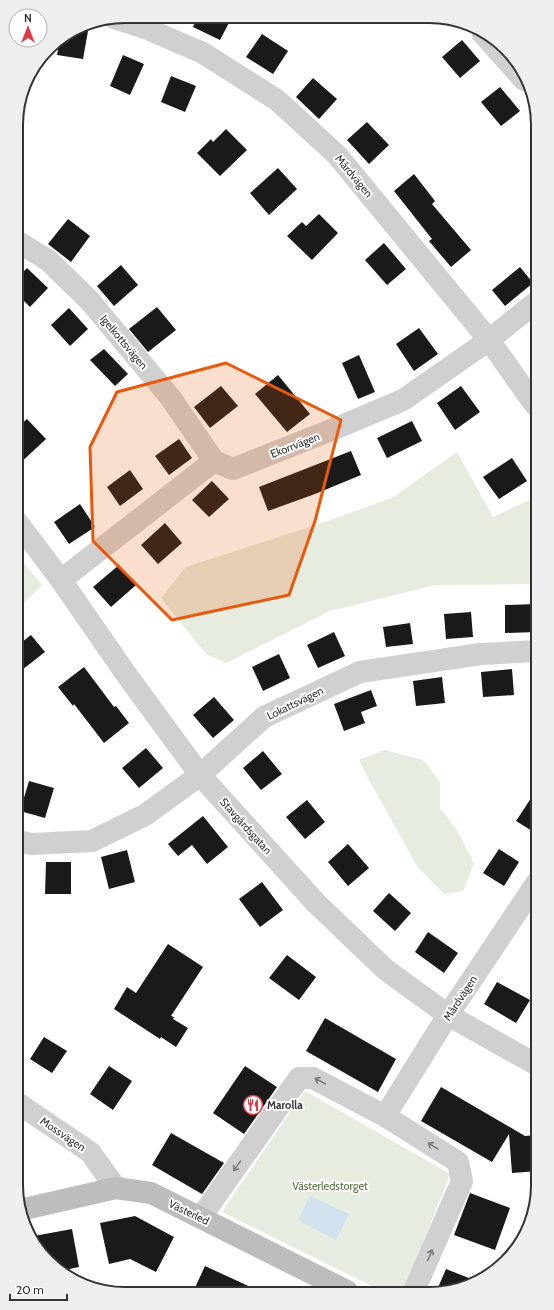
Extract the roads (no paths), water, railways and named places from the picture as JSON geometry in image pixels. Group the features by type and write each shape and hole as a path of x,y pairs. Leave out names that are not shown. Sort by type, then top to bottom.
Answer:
{"street":[{"name":"Mårdvägen","path":"130,23 204,53 277,100 338,155 489,340 531,399"},
{"path":"491,44 515,70"},
{"name":"Igelkottsvägen","path":"23,245 49,261 89,300 170,397 214,461"},
{"name":"Ekorrvägen","path":"214,461 233,469 403,400 489,340 531,306"},
{"path":"61,580 214,461"},
{"name":"Stavgårdsgatan","path":"23,530 61,580 126,674 200,775 316,903 386,970 448,1015 531,1062"},
{"name":"Lokattsvägen","path":"23,842 32,844 92,841 145,815 200,775 264,717 360,672 481,654 531,651"},
{"name":"Mårdvägen","path":"385,1116 448,1015 531,891"},
{"path":"201,1218 299,1078 313,1078 385,1116 458,1162 462,1181 416,1287"},
{"name":"Mossvägen","path":"23,1107 90,1152 116,1188"},
{"name":"Västerled","path":"25,1209 116,1188 151,1193 339,1287"}],"water":[{"path":"310,1196 349,1214 336,1240 298,1220"}],"place":[{"name":"Marolla","path":"253,1105"}],"park label":[{"name":"Västerledstorget","path":"330,1186"}]}
